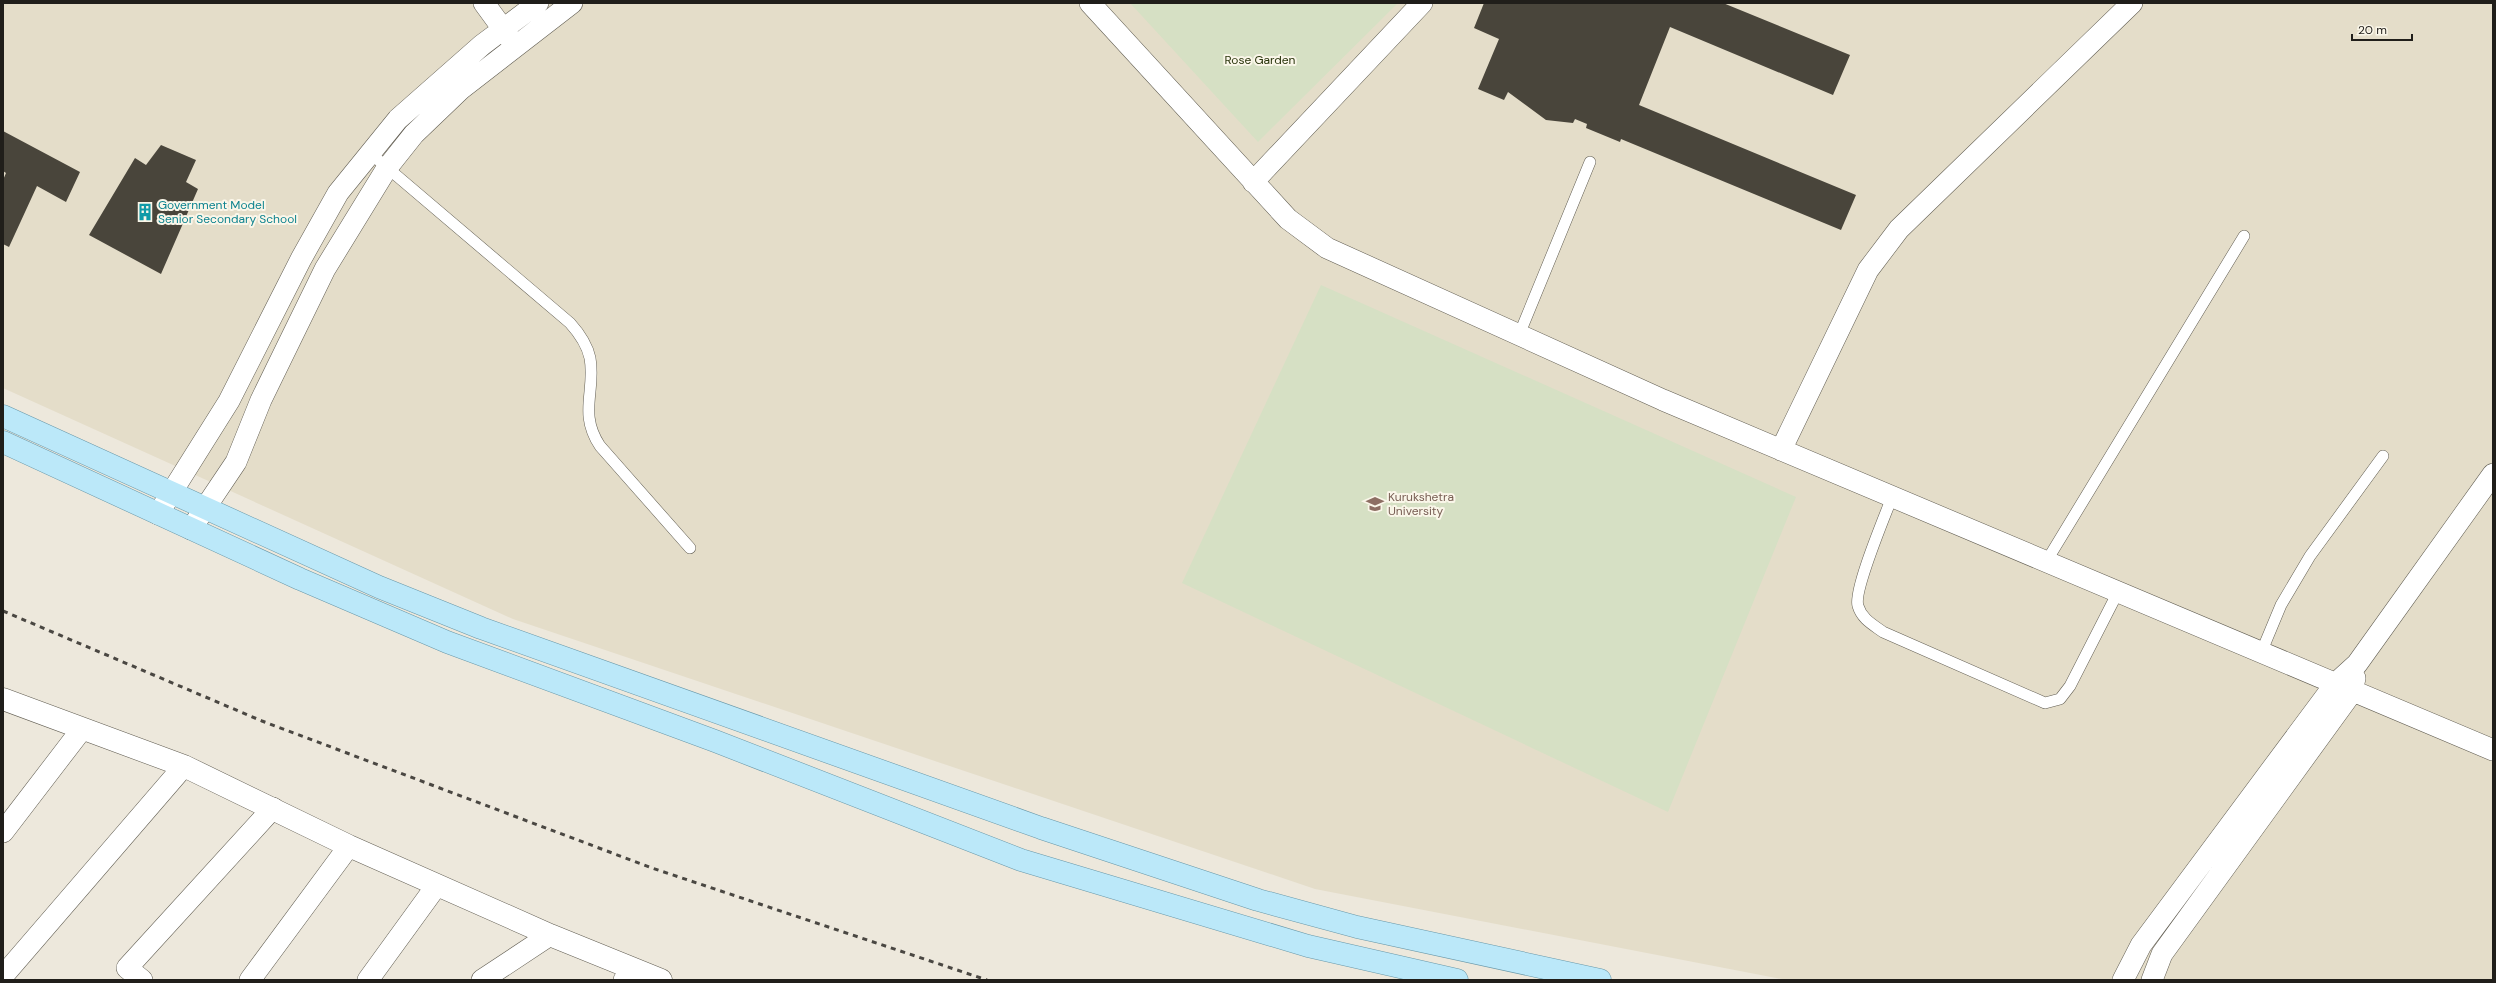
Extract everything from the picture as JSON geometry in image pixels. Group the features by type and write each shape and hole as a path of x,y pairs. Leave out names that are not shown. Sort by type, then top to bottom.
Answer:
{"main road":[{"path":"3,416 379,587 480,628 1041,828 1266,902 1364,928 1600,980"},
{"path":"3,442 300,579 446,642 715,741 1021,860 1308,946 1457,980"}],"street":[{"path":"484,3 515,45"},
{"path":"158,514 229,401 301,258 338,193 398,119 482,44 538,3"},
{"path":"191,529 236,462 261,400 325,269 387,168 414,134 462,89 515,45 572,3"},
{"path":"1090,3 1288,219 1327,248 1663,400 2493,750"},
{"path":"1253,182 1422,3"},
{"path":"1781,450 1868,270 1899,229 2132,3"},
{"path":"2152,980 2162,954 2344,688 2357,664 2493,474"},
{"path":"2123,980 2141,945 2344,688"},
{"path":"3,699 184,766 349,846 550,935 629,974 661,980"},
{"path":"6,823 82,729"},
{"path":"3,976 184,766"},
{"path":"129,976 273,808"},
{"path":"250,980 349,846"},
{"path":"368,980 437,885"},
{"path":"482,980 550,935"}],"lane":[{"path":"370,153 570,323 579,333 590,359 588,413 591,432 600,446 690,548"},
{"path":"1519,335 1590,162"},
{"path":"2046,562 2244,236"},
{"path":"2261,653 2281,605 2310,556 2382,456"},
{"path":"1892,497 1860,587 1857,604 1863,617 1883,632 2045,703 2060,699 2070,686 2118,592"}],"shaded area":[{"name":"Kurukshetra University","path":"3,3 2493,3 2493,980 1787,980 1315,889 513,619 3,388"}],"green space":[{"name":"Rose Garden","path":"1130,3 1398,3 1258,142"},
{"path":"1321,285 1796,497 1668,812 1182,583"}],"building":[{"path":"1484,3 1723,3 1850,55 1833,95 1670,27 1639,105 1856,195 1841,230 1621,139 1620,142 1586,128 1587,124 1575,119 1573,123 1546,120 1508,92 1504,100 1478,89 1499,39 1474,28"},
{"path":"3,131 80,172 66,202 37,186 9,247 3,244 3,180 6,173 3,171"},
{"name":"Government Model Senior Secondary School","path":"161,145 196,160 186,182 198,189 161,274 89,235 135,158 146,165"}],"railway":[{"path":"3,611 262,721 652,868 987,980"}],"place":[{"name":"Government Model Senior Secondary School","path":"145,212"},
{"name":"Kurukshetra University","path":"1375,504"}]}
